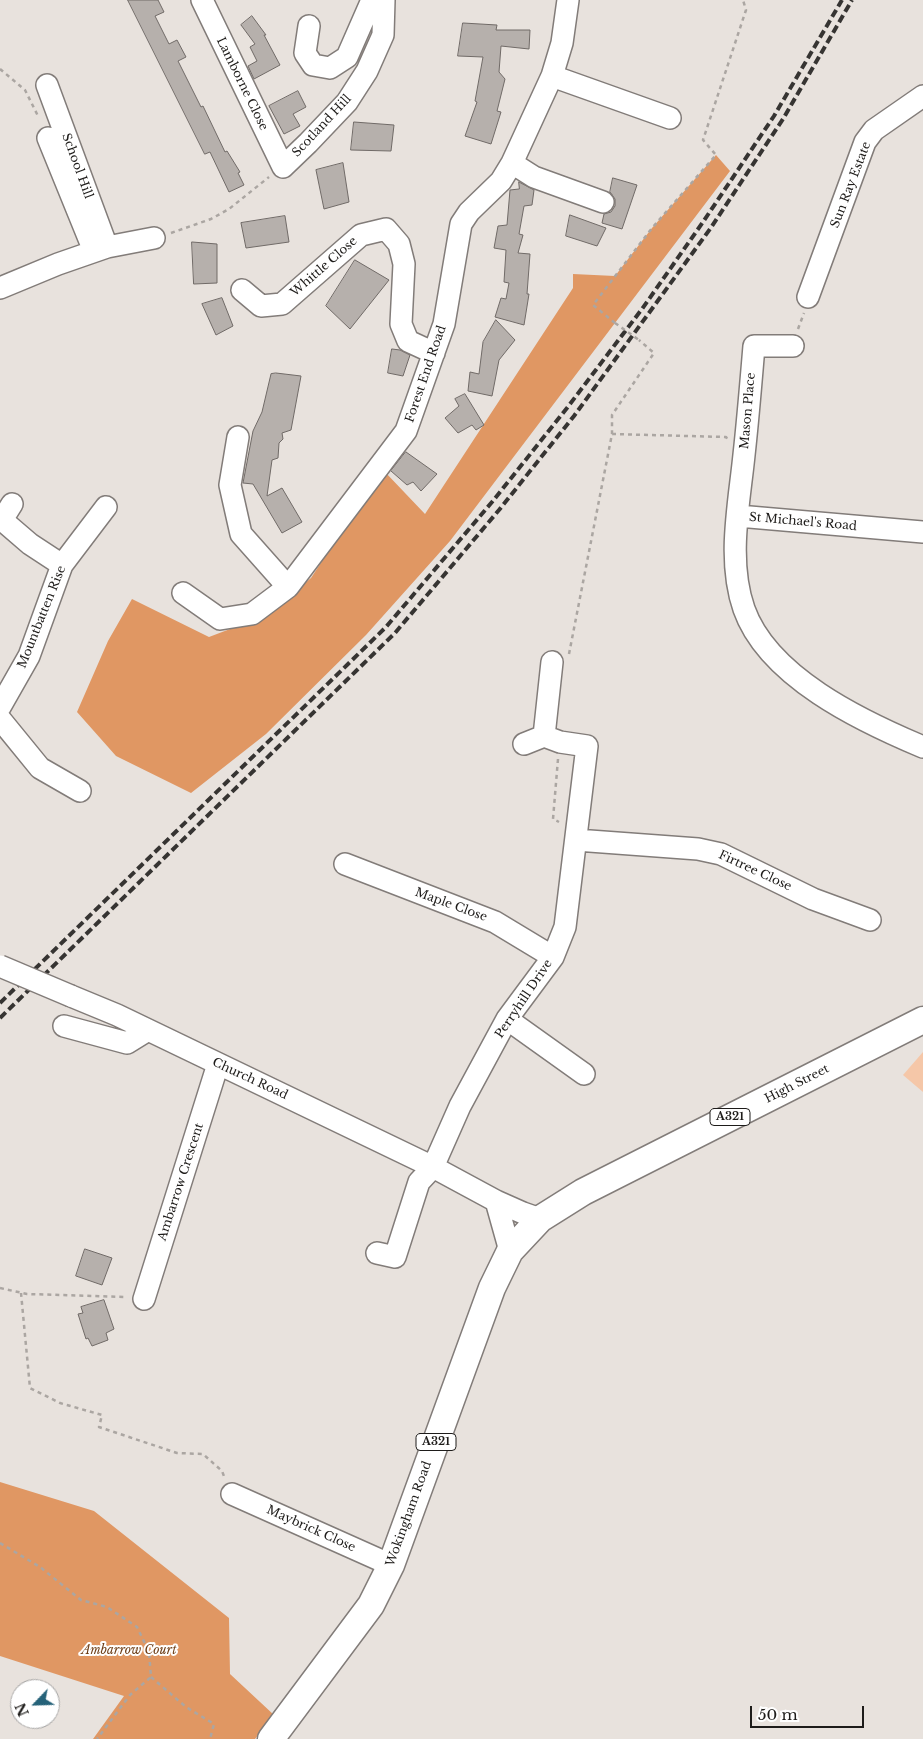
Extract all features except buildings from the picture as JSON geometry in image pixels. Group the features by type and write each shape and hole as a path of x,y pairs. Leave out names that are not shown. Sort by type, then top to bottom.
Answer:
{"main road":[{"name":"High Street","path":"540,1219 583,1192 923,1020"},
{"name":"Wokingham Road","path":"271,1739 371,1604 391,1565 492,1288 510,1251 540,1219"}],"street":[{"name":"Lamborne Close","path":"202,0 283,167"},
{"path":"309,26 305,53 313,65 330,68 347,57 372,0"},
{"name":"Scotland Hill","path":"283,167 308,144 347,102 367,71 383,35 384,0"},
{"name":"Forest End Road","path":"183,593 220,618 252,614 288,587 406,431 444,324 461,224 468,212 501,181 512,163 552,76 562,43 568,0"},
{"path":"552,76 670,118"},
{"name":"School Hill","path":"47,85 101,249"},
{"name":"Sun Ray Estate","path":"808,297 866,142 874,130 923,96"},
{"path":"48,138 101,249"},
{"path":"512,163 534,176 603,202"},
{"name":"Whittle Close","path":"242,290 260,306 282,304 361,235 386,229 399,244 404,264 401,324 408,341 434,353"},
{"path":"0,288 101,249 154,238"},
{"name":"Mason Place","path":"738,516 754,346 793,346"},
{"path":"238,438 230,485 241,534 288,587"},
{"path":"12,504 2,520 30,544 62,565"},
{"name":"Mountbatten Rise","path":"0,708 29,656 62,565 106,507"},
{"name":"St Michael's Road","path":"923,532 738,516 736,565 745,610 758,636 773,655 804,682 834,703 888,732 923,746"},
{"name":"Perryhill Drive","path":"377,1253 396,1257 419,1182 432,1167 460,1106 507,1019 553,958 565,928 588,746 534,740 560,660"},
{"path":"0,719 40,768 80,791"},
{"name":"Firtree Close","path":"576,840 698,849 722,854 813,899 870,920"},
{"name":"Maple Close","path":"345,864 495,922 553,958"},
{"name":"Church Road","path":"0,966 148,1030 432,1167 496,1201 540,1219"},
{"path":"507,1019 584,1074"},
{"path":"64,1026 127,1043 148,1030"},
{"name":"Ambarrow Crescent","path":"144,1299 218,1064"},
{"path":"496,1201 510,1251"},
{"name":"Maybrick Close","path":"232,1494 391,1565"}],"path":[{"path":"560,660 612,434 612,415 654,353 593,305 652,228 716,155 703,140 746,10 743,0"},
{"path":"0,69 25,90 48,138"},
{"path":"154,238 211,218 230,209 283,167"},
{"path":"793,346 808,297"},
{"path":"612,434 726,438 744,458"},
{"path":"0,1288 21,1293 144,1299"},
{"path":"21,1293 30,1388 60,1404 102,1415 98,1427 178,1453 203,1454 222,1471 232,1494"},
{"path":"0,1542 40,1567 81,1600 106,1607 137,1627 149,1652 151,1677 186,1707 214,1724 210,1739"},
{"path":"97,1739 130,1695 151,1677"}],"shaded area":[{"path":"923,1052 923,1092 903,1075"}],"green space":[{"path":"716,155 730,171 450,541 366,635 266,734 191,793 116,756 77,712 108,641 132,599 209,637 267,615 311,578 367,492 385,472 425,514 573,288 573,274 615,276 652,228"},
{"name":"Ambarrow Court","path":"0,1482 94,1511 229,1618 230,1674 274,1715 255,1739 93,1739 124,1696 0,1656"}],"railway":[{"path":"0,1003 386,627 492,502 567,408 642,309 703,222 774,116 842,0"},
{"path":"0,1018 395,633 499,510 574,416 710,229 783,119 852,0"}]}
